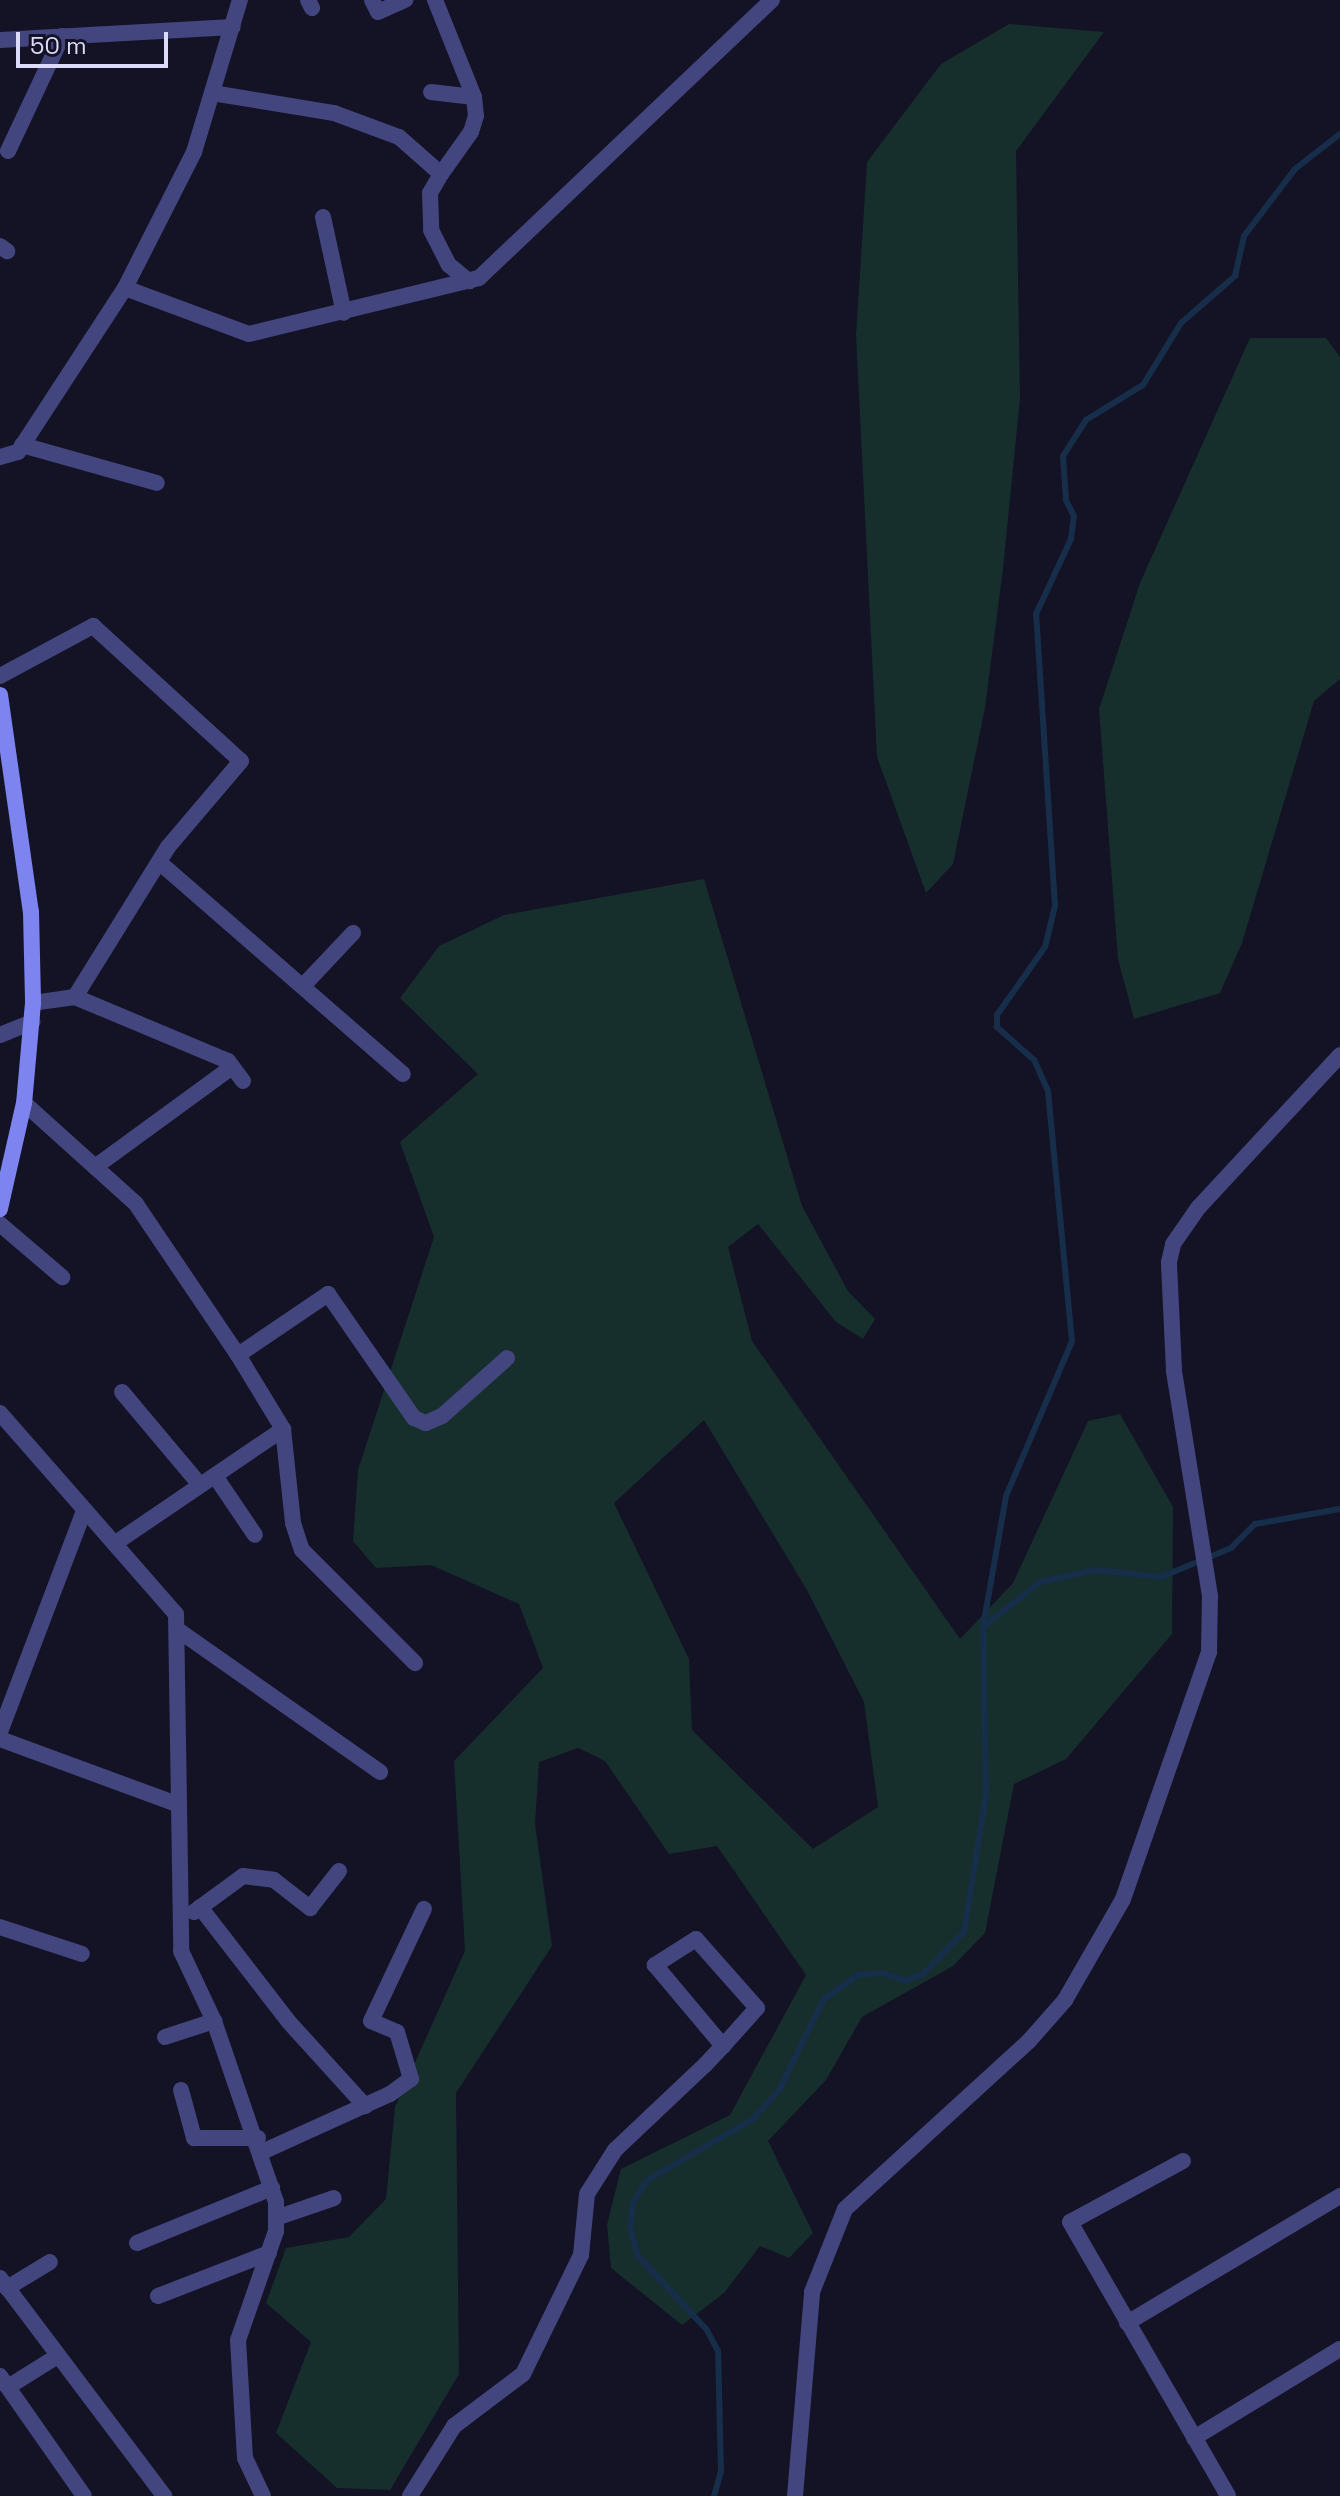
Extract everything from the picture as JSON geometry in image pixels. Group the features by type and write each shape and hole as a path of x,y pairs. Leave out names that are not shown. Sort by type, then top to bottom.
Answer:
{"street":[{"path":"0,457 22,445 125,288 194,152 240,0"},
{"path":"372,0 378,12 405,0"},
{"path":"435,0 474,97 471,132 430,193 431,230 449,265 469,281"},
{"path":"125,288 249,334 479,278 772,0"},
{"path":"0,40 233,27"},
{"path":"8,151 62,36"},
{"path":"431,92 474,97"},
{"path":"212,93 334,113 399,137 441,174"},
{"path":"323,217 344,313"},
{"path":"22,445 157,483"},
{"path":"0,676 93,626 241,761 159,862 75,997"},
{"path":"0,695 28,883 33,1003 24,1103 0,1209"},
{"path":"159,862 403,1074"},
{"path":"303,986 353,933"},
{"path":"33,1003 75,997 232,1067 243,1081"},
{"path":"0,1035 33,1022"},
{"path":"795,2496 812,2292 845,2209 1038,2031 1077,1982 1123,1899 1209,1652 1210,1596 1174,1370 1169,1262 1173,1244 1198,1208 1340,1055"},
{"path":"95,1167 232,1067"},
{"path":"24,1103 136,1204 238,1355 283,1429 293,1523 302,1550 415,1663"},
{"path":"0,1224 62,1277"},
{"path":"238,1355 328,1294 414,1418 426,1423 442,1416 507,1358"},
{"path":"122,1392 200,1485"},
{"path":"0,1413 84,1511 117,1542 176,1614 181,1951 214,2021 260,2145 272,2188 276,2218 269,2253 238,2340 245,2458 263,2496"},
{"path":"117,1542 283,1429"},
{"path":"215,1476 255,1535"},
{"path":"0,1732 84,1511"},
{"path":"178,1630 380,1772"},
{"path":"0,1739 177,1804"},
{"path":"179,1922 243,1876 274,1880 310,1908 339,1871"},
{"path":"200,1907 288,2021 365,2106"},
{"path":"181,2090 194,2138 260,2145 365,2106 411,2079 397,2032 371,2021 424,1909"},
{"path":"0,1927 82,1954"},
{"path":"410,2496 454,2426 523,2374 581,2255 587,2194 615,2150 723,2046 757,2008 696,1939 655,1965 723,2046"},
{"path":"165,2037 214,2021"},
{"path":"1183,2161 1070,2222 1228,2496"},
{"path":"137,2243 272,2188"},
{"path":"1127,2323 1340,2196"},
{"path":"276,2218 334,2198"},
{"path":"158,2296 269,2253"},
{"path":"50,2262 4,2283 56,2357 164,2496"},
{"path":"1194,2438 1340,2349"},
{"path":"56,2357 4,2381 84,2496"},
{"path":"149,2477 155,2496"}],"green space":[{"path":"1009,24 1104,32 1016,151 1020,399 1003,569 985,708 953,864 926,893 877,757 856,335 867,162 941,64"},
{"path":"1250,338 1326,338 1340,357 1340,679 1314,701 1242,943 1220,993 1134,1019 1118,959 1099,709 1140,583"},
{"path":"704,879 802,1206 848,1291 875,1319 863,1339 836,1322 758,1224 728,1247 752,1341 960,1639 1013,1583 1088,1421 1120,1414 1173,1507 1172,1634 1066,1759 1014,1784 985,1933 953,1966 862,2017 826,2080 768,2141 813,2233 789,2258 760,2246 724,2293 682,2325 611,2268 607,2225 621,2169 730,2115 806,1975 717,1846 669,1854 605,1761 578,1748 539,1762 535,1824 552,1946 456,2093 459,2374 390,2490 337,2488 276,2433 311,2342 266,2303 286,2248 349,2237 386,2199 395,2107 465,1951 454,1761 543,1668 519,1604 431,1565 376,1568 353,1541 358,1470 434,1237 400,1142 478,1074 400,998 439,946 504,915","holes":["704,1420 807,1590 864,1702 878,1807 813,1849 692,1730 689,1659 614,1503"]}],"waterway":[{"path":"714,2496 721,2471 718,2351 707,2330 638,2256 630,2228 633,2203 646,2181 753,2119 779,2090 824,1999 858,1975 882,1973 906,1981 922,1975 964,1932 986,1794 983,1627 1006,1496 1072,1341 1048,1091 1034,1060 997,1027 997,1015 1045,947 1055,906 1036,614 1071,539 1074,516 1066,500 1063,456 1086,420 1143,385 1181,323 1235,276 1244,236 1295,169 1340,134"},
{"path":"983,1627 1040,1582 1097,1570 1161,1577 1231,1548 1255,1524 1340,1509"}]}
